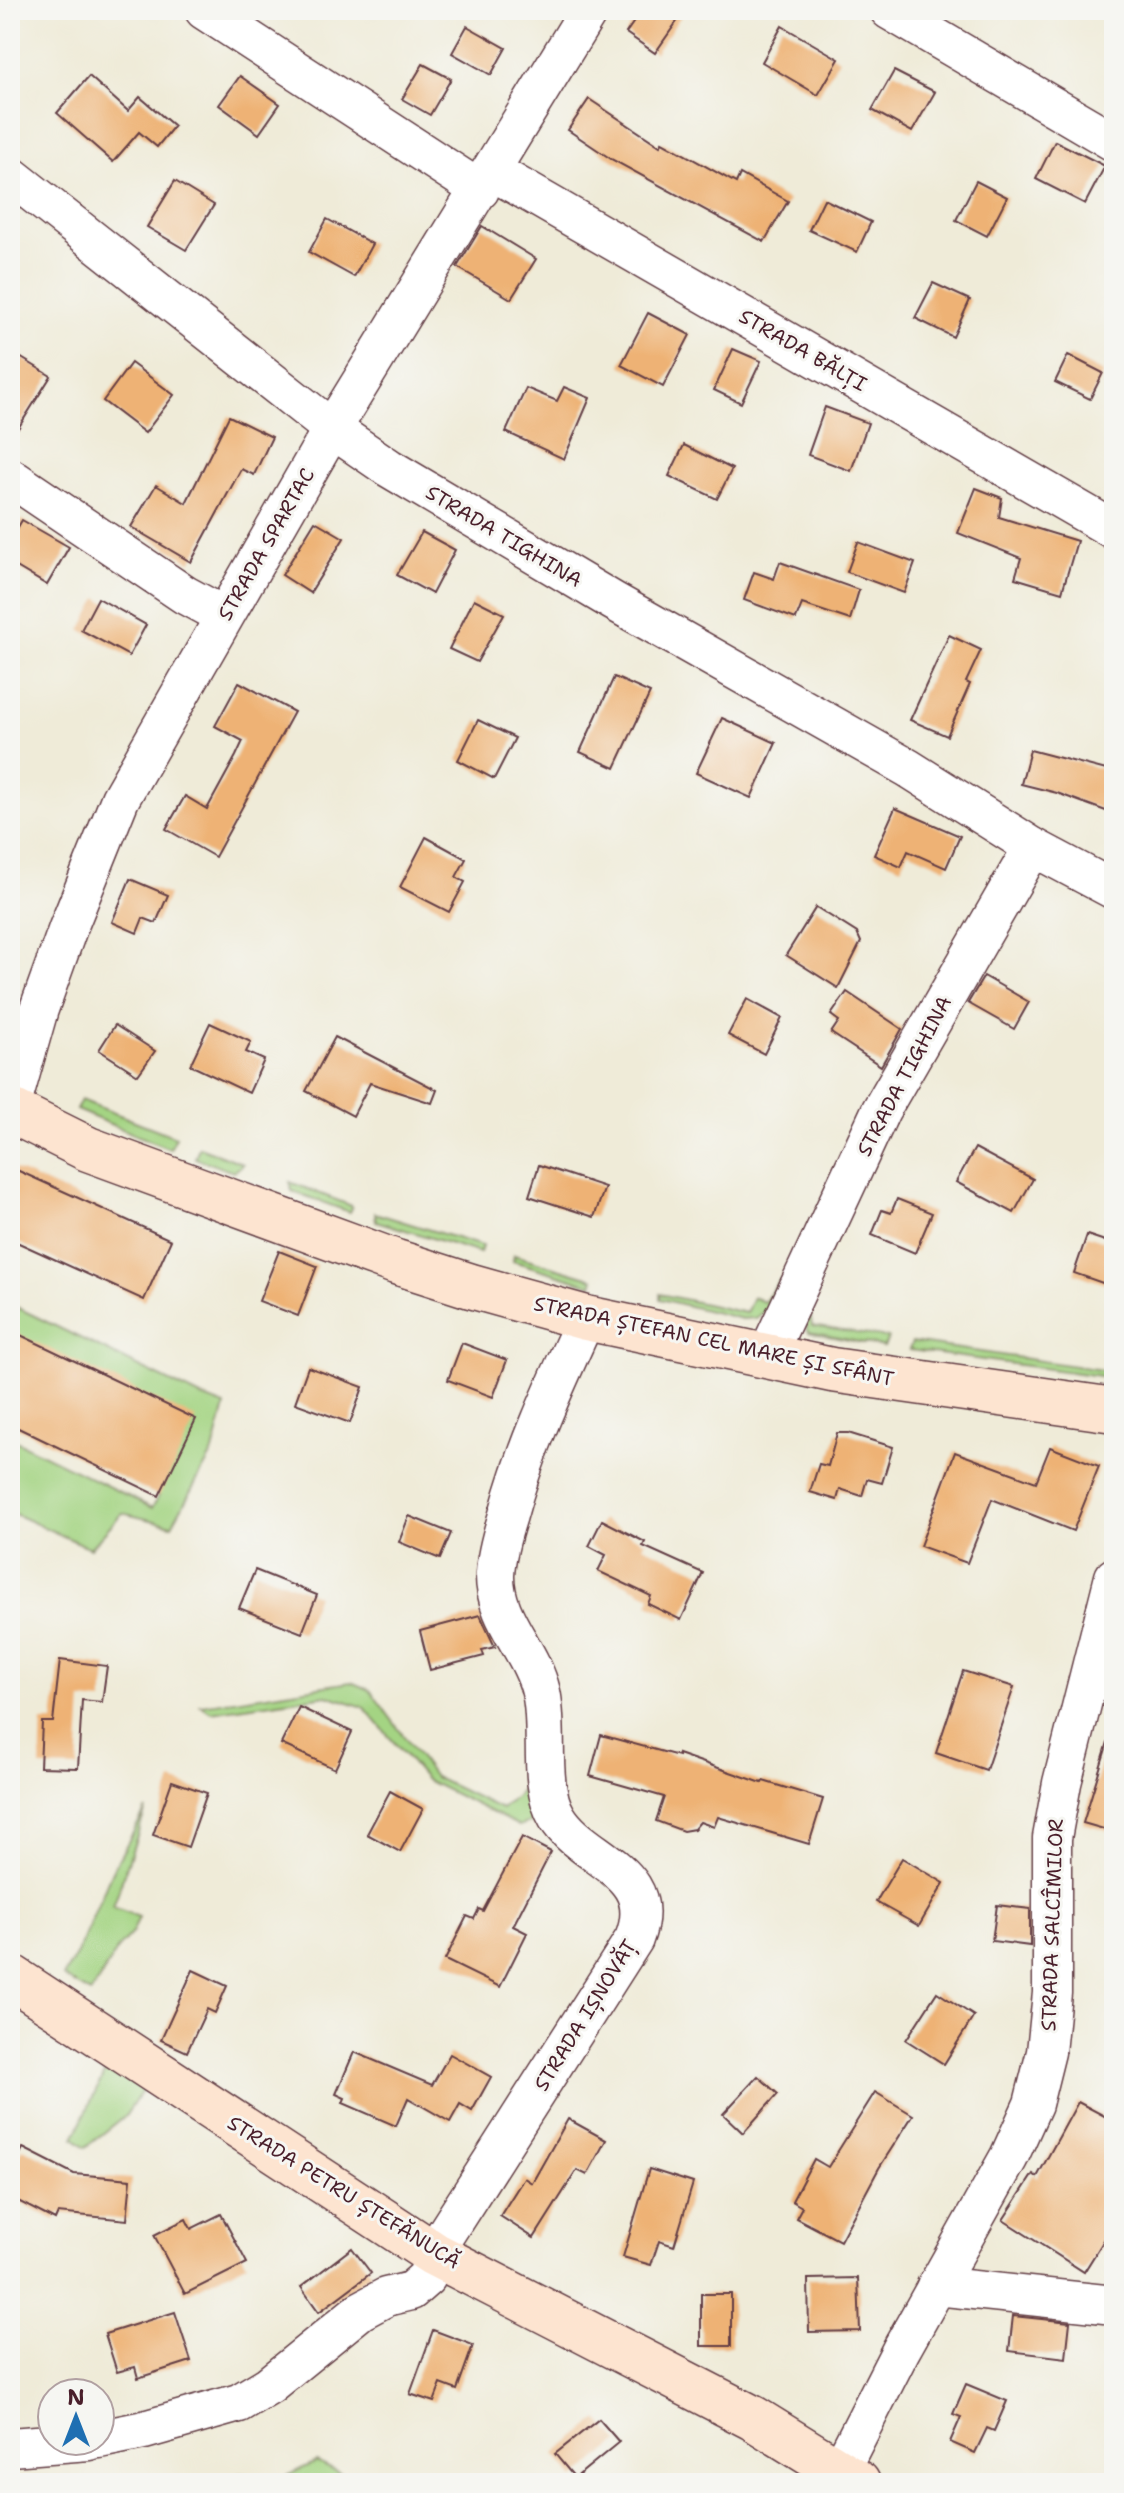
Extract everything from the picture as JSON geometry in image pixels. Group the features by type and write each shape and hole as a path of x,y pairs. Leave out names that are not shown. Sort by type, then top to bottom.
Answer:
{"main road":[{"name":"STRADA ȘTEFAN CEL MARE ȘI SFÂNT","path":"10,1110 88,1149 266,1215 471,1286 586,1318 897,1381 1114,1410"},
{"name":"STRADA PETRU ȘTEFĂNUCĂ","path":"10,1976 434,2254 753,2418 849,2477"}],"street":[{"name":"STRADA BĂLȚI","path":"204,10 486,181 1114,530"},
{"name":"STRADA SPARTAC","path":"10,1110 39,1009 120,799 332,429 589,10"},
{"path":"889,10 1114,142"},
{"name":"STRADA TIGHINA","path":"10,175 332,429 389,468 613,601 908,768 1033,847 1114,890"},
{"path":"10,477 185,595 224,616"},
{"name":"STRADA TIGHINA","path":"767,1355 881,1110 1033,847"},
{"name":"STRADA IȘNOVĂȚ","path":"116,2436 239,2403 269,2385 360,2311 386,2297 411,2291 427,2277 434,2254 634,1939 640,1923 635,1892 622,1873 572,1834 558,1818 548,1796 540,1689 530,1662 503,1618 495,1575 500,1541 515,1489 549,1399 586,1318"},
{"name":"STRADA SALCÎMILOR","path":"849,2477 936,2286 1009,2157 1033,2104 1046,2052 1052,1993 1052,1838 1062,1783 1114,1577"},
{"path":"936,2286 1114,2305"},
{"path":"10,2447 36,2445"}],"green space":[{"path":"81,1100 176,1137 170,1149 76,1110"},
{"path":"199,1147 243,1164 234,1172 195,1158"},
{"path":"290,1182 352,1206 349,1212 292,1191"},
{"path":"375,1213 482,1246 480,1253 376,1221"},
{"path":"514,1255 594,1279 592,1285 513,1261"},
{"path":"785,1273 779,1300 756,1318 742,1319 660,1299 660,1294 746,1313 753,1297 764,1302"},
{"path":"10,1304 225,1406 213,1452 172,1525 122,1513 90,1548 10,1512 10,1438 152,1508 159,1496 10,1330"},
{"path":"810,1313 812,1326 888,1338 884,1347 809,1332 804,1321"},
{"path":"912,1342 1109,1371 1107,1377 909,1350"},
{"path":"351,1682 370,1690 434,1777 501,1809 522,1791 535,1769 556,1837 530,1822 519,1826 426,1780 364,1707 327,1695 211,1712 201,1705"},
{"path":"146,1809 113,1907 139,1917 132,1933 119,1947 91,1993 63,1977 77,1954 112,1871"},
{"path":"110,2061 145,2086 126,2115 86,2147 74,2138"},
{"path":"316,2462 361,2483 234,2483 240,2473 279,2478"}],"building":[{"path":"642,10 685,10 655,53 626,33"},
{"path":"467,26 506,48 491,75 452,53"},
{"path":"782,26 839,59 818,95 762,62"},
{"path":"423,64 451,79 430,115 402,99"},
{"path":"894,71 935,92 912,132 872,110"},
{"path":"89,76 128,111 140,97 174,126 157,147 139,132 113,162 57,113"},
{"path":"240,76 280,104 259,134 219,105"},
{"path":"589,99 660,146 662,142 736,183 740,174 788,201 764,242 611,159 568,130"},
{"path":"1055,141 1105,166 1085,204 1036,179"},
{"path":"175,181 214,205 186,250 147,227"},
{"path":"976,181 1007,197 987,236 956,220"},
{"path":"824,199 871,222 857,252 809,230"},
{"path":"327,219 372,244 354,277 309,252"},
{"path":"482,226 536,259 511,299 457,267"},
{"path":"933,283 970,300 953,337 915,318"},
{"path":"648,313 690,335 663,387 621,365"},
{"path":"733,349 761,361 741,403 714,390"},
{"path":"10,351 51,376 10,441"},
{"path":"1068,355 1103,373 1090,399 1055,382"},
{"path":"131,363 174,395 145,433 103,401"},
{"path":"564,387 590,398 564,459 506,432 526,388 557,401"},
{"path":"825,407 868,423 851,471 808,455"},
{"path":"229,416 272,437 254,475 241,469 191,562 131,527 156,485 186,503"},
{"path":"684,445 732,469 717,499 669,476"},
{"path":"976,488 1002,498 999,517 1077,541 1062,592 1015,578 1021,558 958,533"},
{"path":"22,520 69,547 47,585 10,563 10,541"},
{"path":"315,521 344,538 310,593 282,575"},
{"path":"422,532 455,550 432,594 397,575"},
{"path":"858,542 915,563 904,593 847,572"},
{"path":"780,562 859,590 850,620 802,604 796,619 744,600 754,572 774,579"},
{"path":"98,598 146,625 129,656 81,630"},
{"path":"474,599 504,614 477,662 449,649"},
{"path":"949,635 981,650 947,736 910,720"},
{"path":"614,677 650,693 615,768 580,752"},
{"path":"239,682 294,712 215,857 166,829 185,796 207,809 236,756 243,741 215,726"},
{"path":"722,718 776,743 751,798 696,773"},
{"path":"478,720 515,738 494,779 458,760"},
{"path":"1030,750 1114,772 1114,814 1057,793 1021,784"},
{"path":"895,808 960,836 946,868 908,851 901,867 874,855"},
{"path":"426,837 466,859 456,877 465,882 449,912 400,887"},
{"path":"130,879 168,895 156,923 143,918 137,933 112,922"},
{"path":"816,907 857,933 861,942 838,988 786,955"},
{"path":"984,976 1029,1002 1014,1029 968,1003"},
{"path":"847,992 902,1029 881,1066 831,1033 839,1021 831,1015"},
{"path":"747,999 782,1018 764,1054 728,1035"},
{"path":"210,1023 251,1042 246,1052 264,1060 249,1093 190,1065"},
{"path":"115,1025 155,1051 138,1075 99,1050"},
{"path":"335,1037 437,1090 432,1103 370,1083 353,1116 306,1091"},
{"path":"975,1148 1033,1179 1014,1213 956,1182"},
{"path":"539,1165 605,1187 594,1217 529,1196"},
{"path":"10,1167 171,1240 144,1300 10,1239"},
{"path":"897,1199 932,1213 915,1253 872,1235 882,1210 891,1213"},
{"path":"1087,1235 1114,1244 1114,1287 1074,1273"},
{"path":"279,1251 317,1266 298,1316 259,1301"},
{"path":"10,1330 196,1419 159,1496 10,1424"},
{"path":"462,1343 507,1360 493,1397 448,1380"},
{"path":"308,1367 363,1387 350,1423 295,1403"},
{"path":"837,1433 848,1433 893,1447 882,1483 867,1479 862,1496 840,1489 837,1500 810,1492 819,1464 828,1466"},
{"path":"1050,1447 1099,1466 1073,1531 992,1499 967,1563 920,1546 955,1452 1036,1482"},
{"path":"409,1516 451,1533 440,1559 399,1542"},
{"path":"602,1520 645,1542 643,1546 703,1573 681,1620 648,1604 651,1596 598,1571 606,1555 589,1546"},
{"path":"255,1570 317,1595 302,1633 239,1608"},
{"path":"480,1615 495,1647 482,1650 484,1656 430,1670 420,1631"},
{"path":"60,1660 107,1666 102,1702 82,1700 78,1768 40,1767 42,1722 53,1722"},
{"path":"963,1671 1014,1687 986,1770 936,1753"},
{"path":"299,1707 352,1732 335,1769 281,1744"},
{"path":"601,1735 678,1754 762,1783 823,1799 809,1844 718,1817 714,1827 700,1822 694,1829 683,1831 656,1821 664,1797 590,1776"},
{"path":"1108,1742 1114,1742 1114,1832 1083,1823"},
{"path":"172,1781 207,1793 188,1847 153,1835"},
{"path":"390,1791 423,1809 400,1852 367,1834"},
{"path":"522,1837 551,1852 513,1926 527,1933 500,1987 445,1960 467,1916 474,1919 479,1909 483,1911"},
{"path":"902,1858 944,1883 919,1926 876,1902"},
{"path":"997,1905 1030,1909 1030,1946 992,1941"},
{"path":"193,1970 227,1986 215,2013 207,2009 187,2052 161,2040"},
{"path":"937,1992 974,2016 944,2064 906,2040"},
{"path":"354,2052 432,2085 450,2054 491,2077 472,2111 460,2104 450,2122 408,2098 396,2126 343,2103 345,2098 336,2094"},
{"path":"758,2076 778,2094 743,2133 723,2114"},
{"path":"875,2092 913,2115 879,2168 840,2241 796,2218 802,2207 792,2201 814,2159 828,2167"},
{"path":"1078,2102 1114,2121 1114,2224 1084,2272 1003,2220 1033,2174 1037,2177"},
{"path":"568,2119 606,2140 587,2175 577,2170 534,2238 500,2216 524,2178 532,2183"},
{"path":"23,2148 74,2174 131,2179 127,2220 58,2213 55,2220 10,2197 10,2174"},
{"path":"649,2169 693,2183 674,2246 659,2241 651,2265 623,2257"},
{"path":"221,2214 247,2263 185,2294 154,2235 186,2219 191,2229"},
{"path":"352,2248 371,2273 319,2312 301,2287"},
{"path":"858,2278 860,2331 809,2332 808,2279"},
{"path":"701,2294 731,2294 731,2346 701,2346"},
{"path":"175,2312 191,2361 138,2378 135,2367 117,2372 105,2334"},
{"path":"1013,2316 1070,2322 1066,2358 1009,2351"},
{"path":"433,2330 473,2345 457,2390 441,2384 434,2402 410,2394"},
{"path":"966,2384 1007,2401 994,2431 987,2428 975,2453 950,2442 961,2417 953,2414"},
{"path":"599,2419 619,2442 575,2478 555,2454"}]}
